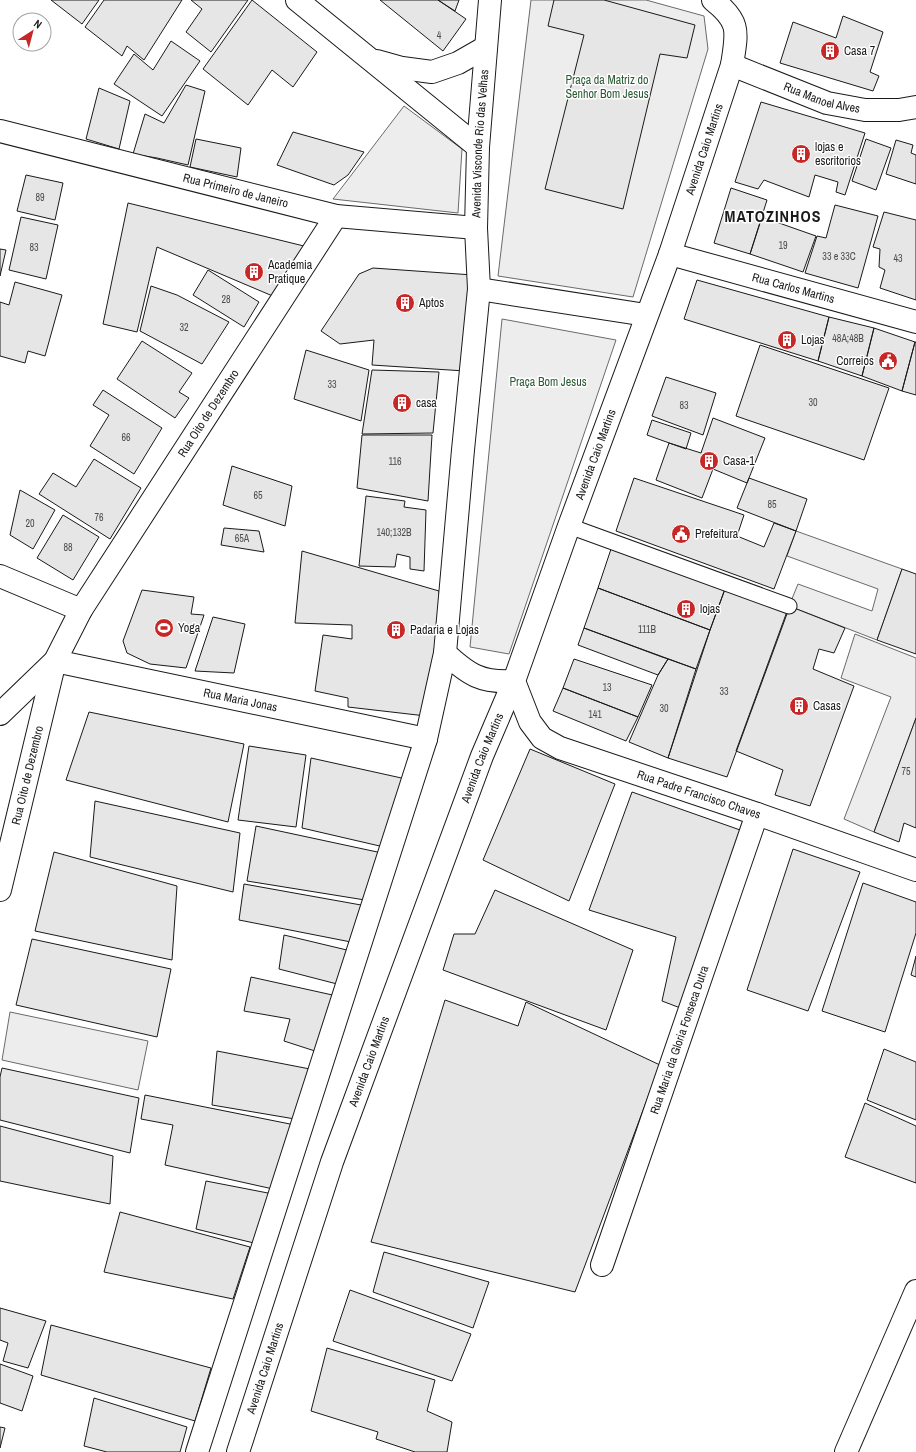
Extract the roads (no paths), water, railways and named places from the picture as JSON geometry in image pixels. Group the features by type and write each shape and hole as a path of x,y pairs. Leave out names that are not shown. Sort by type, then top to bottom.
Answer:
{"main road":[{"path":"297,0 478,147"},
{"name":"Avenida Visconde Rio das Velhas","path":"479,289 476,228 478,147 490,0"},
{"name":"Avenida Caio Martins","path":"238,1452 332,1162 482,756 514,681 646,315 670,254 732,65 736,38 733,20 713,0"},
{"path":"368,58 402,68 432,72 458,63 486,47"},
{"name":"Rua Manoel Alves","path":"732,65 827,103 865,110 899,110 916,107"},
{"name":"Rua Primeiro de Janeiro","path":"0,131 336,216 476,228"},
{"name":"Rua Oito de Dezembro","path":"0,890 55,661 80,610 336,216"},
{"name":"Rua Carlos Martins","path":"670,254 916,322"},
{"path":"197,1452 426,739 445,653 479,289 646,315"},
{"path":"0,576 80,610"},
{"path":"445,653 460,667 478,678 496,682 514,681"},
{"path":"0,714 55,661"},
{"name":"Rua Maria Jonas","path":"55,661 426,739"},
{"name":"Rua Padre Francisco Chaves","path":"514,681 530,722 542,738 560,748 757,814 916,870"},
{"name":"Rua Maria da Gloria Fonseca Dutra","path":"602,1265 757,814"},
{"path":"846,1452 916,1291"}],"lane":[{"path":"569,526 789,606"}],"place":[{"name":"Casa 7","path":"830,51"},
{"name":"lojas e escritorios","path":"801,154"},
{"name":"Academia Pratique","path":"254,272"},
{"name":"Aptos","path":"405,303"},
{"name":"Lojas","path":"787,340"},
{"name":"Correios","path":"888,361"},
{"name":"casa","path":"402,403"},
{"name":"Casa-1","path":"709,461"},
{"name":"Prefeitura","path":"681,534"},
{"name":"lojas","path":"686,609"},
{"name":"Yoga","path":"164,628"},
{"name":"Padaria e Lojas","path":"396,630"},
{"name":"Casas","path":"799,706"}],"district":[{"name":"MATOZINHOS","path":"773,216"}],"park label":[{"name":"Praça da Matriz do Senhor Bom Jesus","path":"607,87"},
{"name":"Praça Bom Jesus","path":"548,382"}]}
